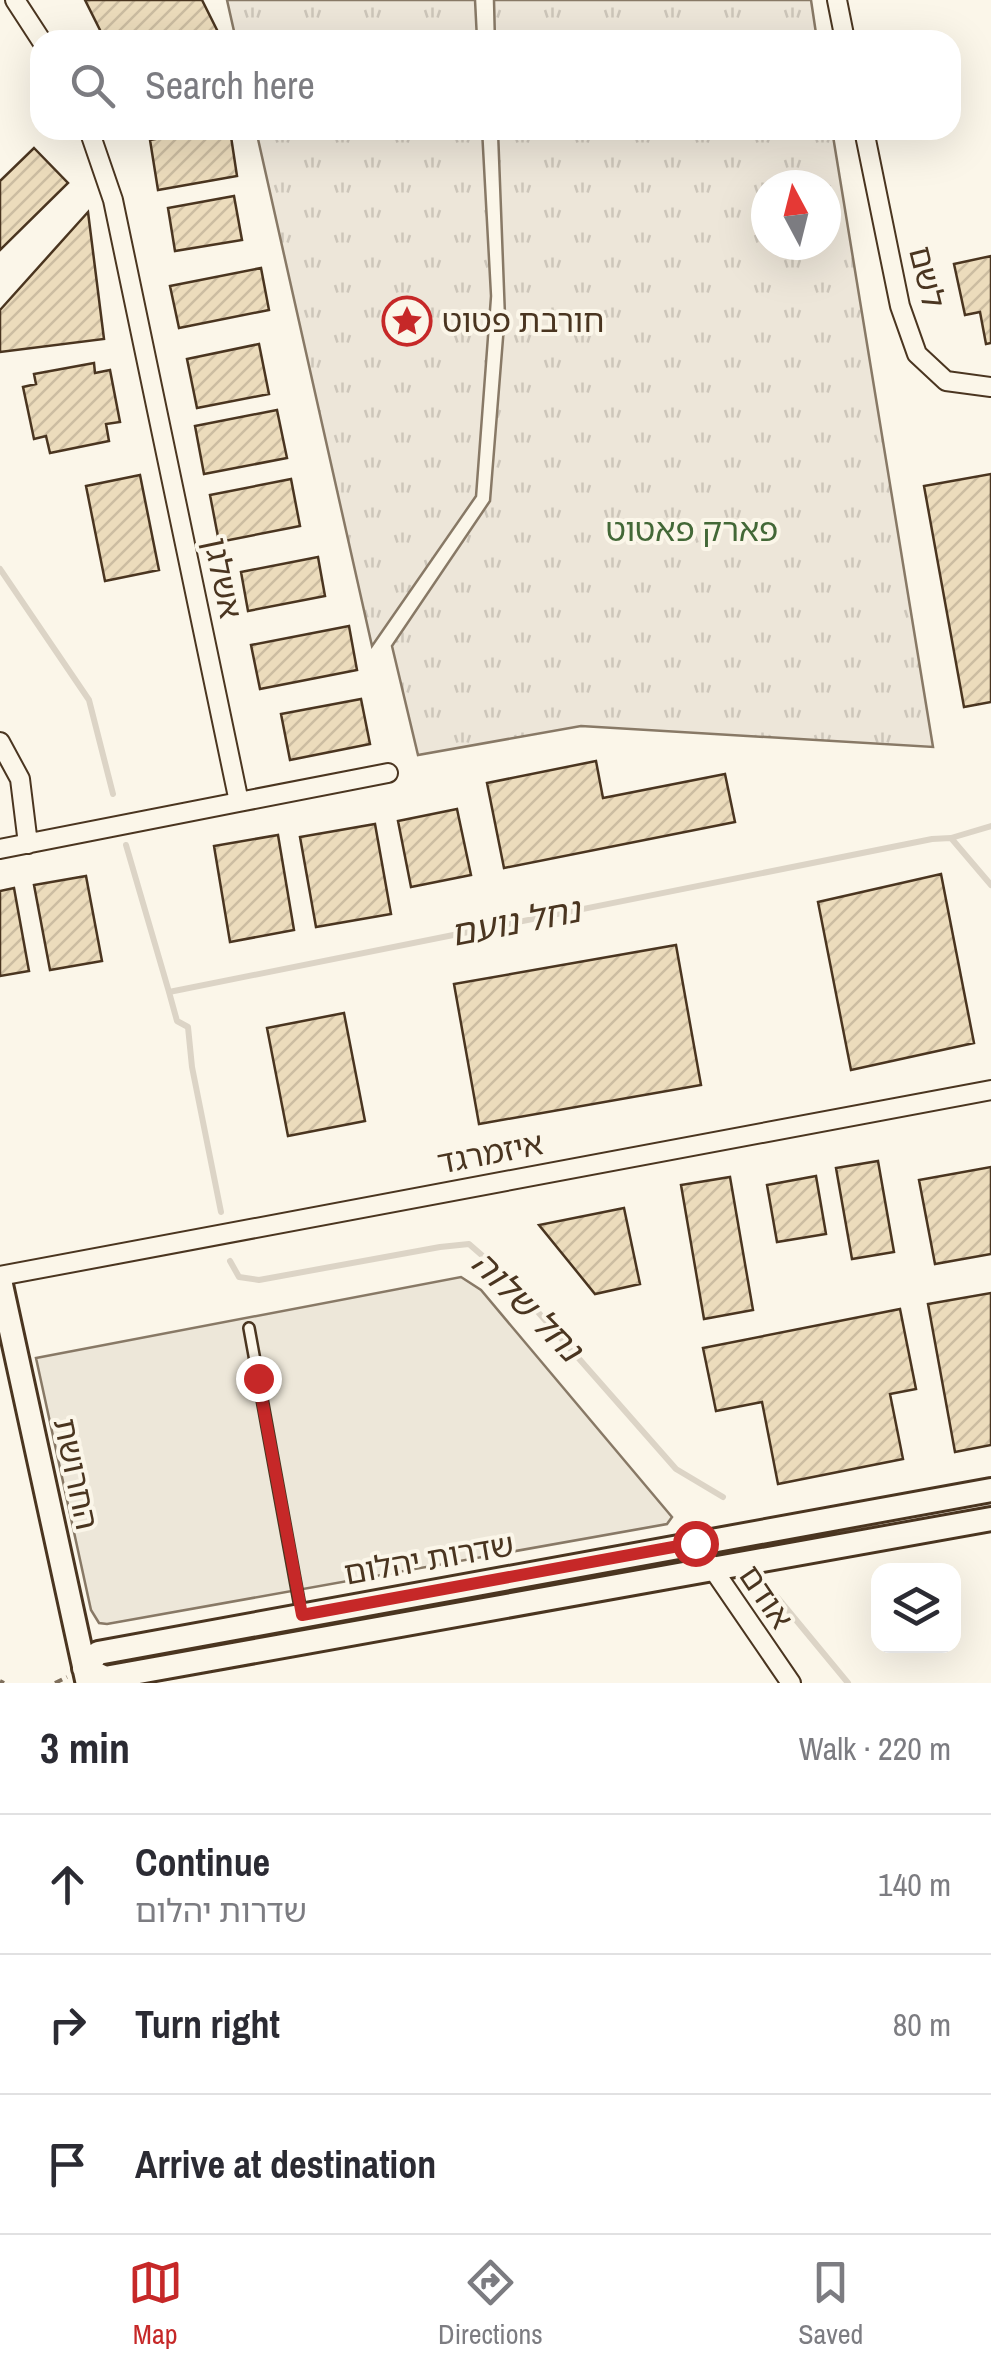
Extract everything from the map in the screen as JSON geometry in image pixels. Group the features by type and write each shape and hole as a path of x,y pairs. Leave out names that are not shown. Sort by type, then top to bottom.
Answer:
{"street":[{"path":"15,0 34,30"},
{"path":"837,0 843,30"},
{"name":"אשלגן","path":"93,140 114,200 239,802"},
{"name":"לשם","path":"866,140 900,306 917,354 946,382 991,387"},
{"path":"0,742 20,779 28,844"},
{"path":"0,849 388,773"},
{"name":"איזמרגד","path":"0,1278 991,1090"},
{"name":"החרושת","path":"0,1278 86,1676"},
{"name":"שדרות יהלום","path":"991,1490 98,1653 86,1676 105,1678 991,1519"},
{"name":"אודם","path":"695,1543 791,1683"}],"lane":[{"path":"248,1328 302,1615"}],"green space":[{"path":"227,0 475,0 476,30 234,30"},
{"path":"494,0 811,0 816,30 495,30"},
{"path":"258,140 483,140 491,296 476,496 372,646"},
{"name":"פארק פאטוט","path":"498,140 834,140 839,170 751,170 751,260 841,260 841,185 933,747 581,726 418,755 392,646 490,501 505,314"}],"shaded area":[{"path":"461,1277 481,1290 672,1517 667,1524 99,1623 91,1610 36,1358"}],"building":[{"path":"85,0 202,0 217,30 100,30"},
{"path":"150,140 232,140 237,176 158,190"},
{"path":"34,148 68,183 0,250 0,181"},
{"path":"234,196 242,240 175,251 168,208"},
{"path":"88,212 104,339 0,352 0,310"},
{"path":"991,256 991,343 986,344 980,312 965,315 954,264"},
{"path":"261,268 269,310 179,328 170,286"},
{"path":"259,344 269,394 197,408 187,359"},
{"path":"94,363 95,373 110,370 120,422 106,424 109,441 50,453 46,436 34,439 23,387 36,384 34,374"},
{"path":"277,410 287,458 204,474 195,426"},
{"path":"991,474 991,702 964,707 924,486"},
{"path":"140,475 159,570 105,581 86,486"},
{"path":"291,479 300,526 219,542 210,495"},
{"path":"318,557 325,596 248,611 241,572"},
{"path":"349,626 357,670 260,689 251,645"},
{"path":"361,699 370,744 290,760 281,714"},
{"path":"596,761 603,798 725,774 735,822 504,868 487,783"},
{"path":"457,809 471,875 411,887 398,821"},
{"path":"375,824 391,914 316,927 300,837"},
{"path":"278,835 294,930 230,942 214,846"},
{"path":"941,874 974,1043 851,1070 818,902"},
{"path":"86,876 102,961 50,970 34,885"},
{"path":"14,888 29,971 0,976 0,891"},
{"path":"676,945 701,1085 479,1124 454,984"},
{"path":"344,1013 365,1121 288,1136 267,1028"},
{"path":"878,1161 894,1252 852,1259 836,1168"},
{"path":"991,1167 991,1254 935,1264 919,1180"},
{"path":"816,1176 826,1234 777,1242 767,1185"},
{"path":"730,1177 753,1310 704,1319 681,1185"},
{"path":"624,1208 640,1284 595,1294 539,1225"},
{"path":"991,1293 991,1445 955,1452 928,1304"},
{"path":"900,1309 916,1389 890,1394 903,1459 778,1484 762,1402 716,1411 703,1348"}],"waterway":[{"name":"נחל נועם","path":"0,569 89,700 113,794"},
{"path":"951,838 991,826"},
{"name":"נחל נועם","path":"126,845 169,992 932,839 951,838 991,885"},
{"name":"נחל שלוה","path":"169,992 177,1021 188,1027 192,1067 221,1212"},
{"name":"נחל שלוה","path":"230,1261 239,1277 259,1280 469,1244 508,1278 676,1469 723,1497"},
{"name":"נחל שלוה","path":"777,1597 848,1683"}],"place":[{"name":"חורבת פטוט","path":"407,321"}],"route":[{"path":"258,1378 302,1615 695,1543"}]}
